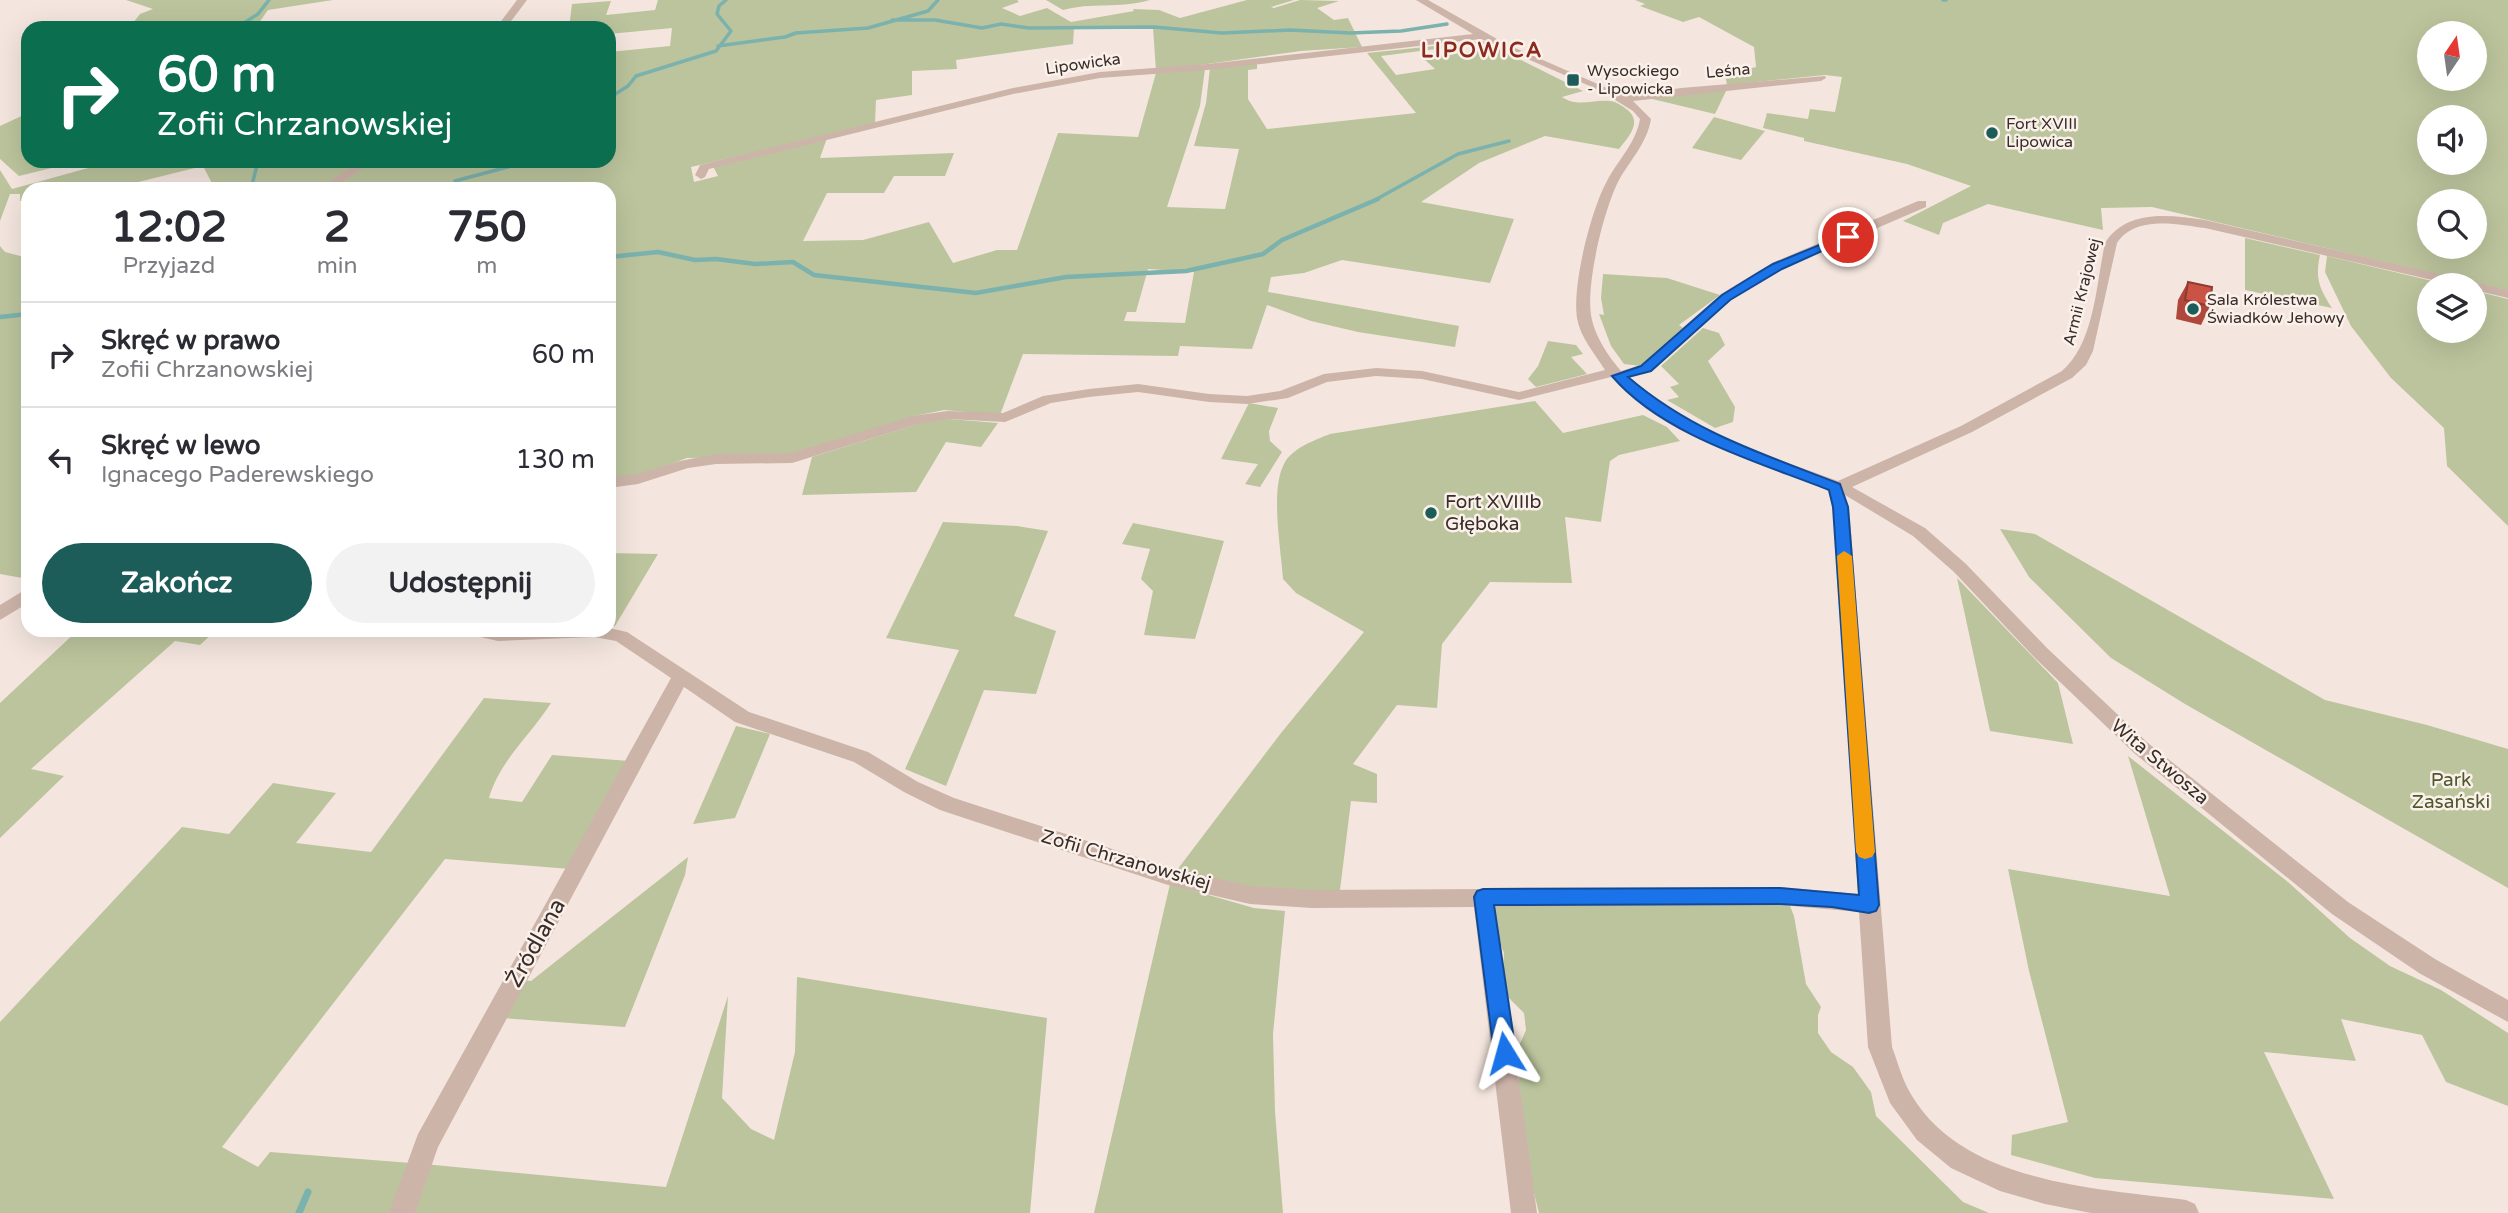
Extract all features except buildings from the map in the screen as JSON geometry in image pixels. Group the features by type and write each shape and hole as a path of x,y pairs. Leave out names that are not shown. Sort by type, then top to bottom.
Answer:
{"street":[{"path":"506,21 522,0"},
{"path":"1421,0 1483,36 1624,99"},
{"name":"Lipowicka","path":"701,176 701,169 704,167 779,147 1057,83 1110,74 1207,67 1483,36"},
{"name":"Leśna","path":"1624,99 1821,78"},
{"name":"Wita Stwosza","path":"1624,99 1642,111 1646,127 1602,204 1583,291 1584,318 1589,334 1616,374 1653,405 1691,429 1740,451 1810,475 1835,488 1855,493 1919,532 1960,568 2113,723 2340,908 2416,960 2508,1012"},
{"path":"336,182 357,168"},
{"path":"616,482 716,459 792,458 913,421 947,415 1005,418 1048,399 1138,388 1209,398 1247,400 1283,395 1342,375 1376,372 1422,375 1519,396 1646,368 1726,298 1777,266 1922,204"},
{"name":"Armii Krajowej","path":"1835,488 1986,418 2074,371 2088,344 2114,236 2130,226 2163,221 2193,222 2417,273"},
{"name":"Armii Krajowej","path":"2487,289 2508,294"},
{"path":"1835,488 1841,507 1880,1047 1887,1076 1899,1099 1929,1136 1990,1177 2065,1195 2186,1213"},
{"path":"0,614 21,599"},
{"name":"Zofii Chrzanowskiej","path":"616,635 742,717 861,757 911,787 947,804 1168,876 1263,896 1312,899 1780,896 1832,899 1869,905"},
{"name":"Źródlana","path":"402,1213 426,1142 676,684 682,678"},
{"path":"1483,897 1524,1213"}],"green space":[{"path":"126,0 333,0 268,10 260,21 134,21 140,14 153,9"},
{"path":"658,0 1017,0 1019,2 1002,8 1020,16 1047,8 1071,22 1134,11 1133,9 1159,10 1180,18 1247,0 1294,0 1271,7 1274,8 1300,0 1339,1 1317,8 1334,20 1348,18 1362,47 1301,51 1156,71 1153,28 1074,28 1073,44 956,60 957,69 912,71 912,95 876,100 875,124 691,167 694,182 718,176 713,166 827,138 820,158 954,153 945,176 894,176 884,193 827,193 803,241 863,240 929,222 953,263 997,250 1017,250 1058,133 1138,137 1156,73 1205,69 1200,106 1167,207 1225,209 1239,149 1194,146 1206,103 1210,68 1257,62 1257,69 1248,70 1248,99 1267,129 1416,113 1367,53 1483,41 1583,91 1562,97 1580,103 1614,102 1631,113 1634,123 1619,149 1545,136 1479,163 1421,202 1514,219 1490,283 1342,260 1304,273 1271,277 1268,292 1459,326 1455,347 1358,332 1311,321 1267,305 1252,349 1180,346 1178,356 1023,354 1000,415 944,410 915,416 819,447 781,456 687,458 633,478 616,479 616,182 340,182 361,168 616,168 616,51 670,46 672,28 616,33 616,21 570,21 572,4 611,1 606,15 655,10","holes":["1475,44 1484,50 1423,58 1435,69 1396,75 1381,56","1148,269 1194,272 1185,323 1124,321 1127,312 1136,312"]},
{"path":"1046,0 1150,0 1063,10"},
{"path":"1635,0 2508,0 2508,291 2487,286 2487,273 2432,273 2152,207 2101,208 2103,230 1988,204 1943,223 1939,235 1903,221 1971,186 1907,164 1804,141 1804,138 1763,128 1767,113 1808,119 1810,109 1835,112 1842,77 1825,75 1727,85 1725,74 1756,67 1754,47 1699,17 1683,22 1640,6 1645,4"},
{"path":"1727,89 1715,114 1648,98"},
{"path":"21,116 21,168 52,168 19,176 0,159 0,126"},
{"path":"1714,117 1765,131 1741,160 1692,148"},
{"path":"88,168 195,168 138,182 37,182"},
{"path":"204,168 352,168 331,182 211,182"},
{"path":"0,170 12,189 21,187 21,201 20,194 10,194 0,221"},
{"path":"2245,238 2320,255 2319,283 2332,308 2245,290"},
{"path":"0,246 5,252 21,256 21,578 0,574"},
{"path":"2327,256 2417,277 2417,343 2487,343 2487,294 2508,299 2508,526 2447,466 2444,428 2391,378 2351,326 2325,272"},
{"path":"1603,274 1667,278 1720,295 1679,325 1683,328 1641,366 1624,364 1611,346 1599,314 1604,315 1601,298"},
{"path":"1703,328 1719,333 1725,345 1708,361 1735,407 1733,422 1715,428 1667,400 1679,397 1670,387 1679,384 1661,366"},
{"path":"1548,341 1576,345 1583,354 1571,357 1587,374 1536,387 1528,379 1538,366"},
{"path":"1535,401 1563,433 1643,415 1667,427 1680,441 1619,455 1610,461 1601,522 1565,517 1572,583 1490,582 1442,644 1437,708 1397,705 1353,764 1377,774 1377,803 1351,801 1340,890 1259,890 1177,870 1281,733 1364,632 1296,593 1283,579 1277,504 1280,475 1288,458 1304,445 1330,434"},
{"path":"1249,403 1278,408 1269,431 1270,441 1282,452 1260,487 1245,484 1258,464 1221,459"},
{"path":"937,418 998,423 981,447 946,442 916,492 802,495 812,457"},
{"path":"943,522 1017,526 1048,531 1014,616 1056,631 1036,694 984,690 946,786 905,769 959,650 886,638"},
{"path":"1133,523 1224,541 1195,639 1144,635 1153,591 1141,579 1150,549 1122,544"},
{"name":"Park Zasański","path":"2000,529 2035,534 2325,700 2427,725 2508,749 2508,888 2185,704 2111,658 2029,577"},
{"path":"616,553 658,554 616,624"},
{"path":"1957,578 2058,683 2073,744 1990,731"},
{"path":"71,637 209,637 200,645 175,641 31,769 64,776 0,838 0,703"},
{"path":"484,698 551,703 500,772 489,798 522,802 552,755 629,761 570,869 445,859 222,1147 258,1167 270,1152 411,1163 392,1213 0,1213 0,1022 182,827 229,834 273,783 336,793 296,843 371,852"},
{"path":"736,726 770,734 735,818 693,824"},
{"path":"2128,756 2288,882 2350,938 2390,966 2441,990 2508,1033 2508,1106 2446,1082 2422,1035 2341,1019 2356,1061 2264,1052 2334,1199 2095,1178 2011,1155 2012,1135 2068,1122 2029,971 2008,869 2170,896"},
{"path":"688,857 685,875 625,1027 502,1018 523,980 531,981"},
{"path":"1170,884 1254,908 1285,911 1273,1034 1275,1111 1283,1213 1094,1213"},
{"path":"1778,903 1790,906 1794,916 1806,984 1821,1007 1818,1033 1831,1052 1853,1067 1871,1092 1876,1116 1963,1202 1989,1213 1539,1213 1512,1105 1519,1088 1519,1046 1526,1030 1524,1013 1509,998 1503,976 1504,953 1496,933 1493,912 1496,904"},
{"path":"797,977 1047,1018 1030,1213 410,1213 424,1164 666,1187 728,996 722,1098 751,1129 774,1140 795,1052"}],"waterway":[{"path":"247,21 258,14 269,0"},
{"path":"720,46 731,31 717,14 719,6 726,0"},
{"path":"896,20 928,11 938,0"},
{"path":"892,20 896,20"},
{"path":"720,46 785,37 796,33 868,28 896,20"},
{"path":"896,20 935,20 982,28 1001,24 1029,28 1154,27 1222,33 1290,30 1350,33 1401,31 1447,24"},
{"path":"616,94 628,86 636,76 716,51 720,46"},
{"path":"1375,200 1458,154 1509,141"},
{"path":"253,182 256,168"},
{"path":"457,182 455,181 504,168"},
{"path":"616,256 658,252 695,260 716,259 755,264 793,262 814,275 976,293 1066,277 1186,271 1263,254 1282,240 1378,199"},
{"path":"0,317 21,315"},
{"path":"299,1213 308,1192"}],"slow traffic":[{"path":"1844,556 1865,852"}],"place":[{"name":"Wysockiego - Lipowicka","path":"1573,80"},
{"name":"Fort XVIII Lipowica","path":"1992,133"},
{"name":"Sala Królestwa Świadków Jehowy","path":"2193,309"},
{"name":"Fort XVIIIb Głęboka","path":"1431,513"}],"district":[{"name":"LIPOWICA","path":"1482,50"}],"route":[{"path":"1505,1053 1483,897 1780,896 1832,899 1869,905 1839,496 1835,488 1816,478 1740,451 1683,424 1635,392 1618,376 1646,368 1726,298 1760,276 1777,266 1848,237"}]}
